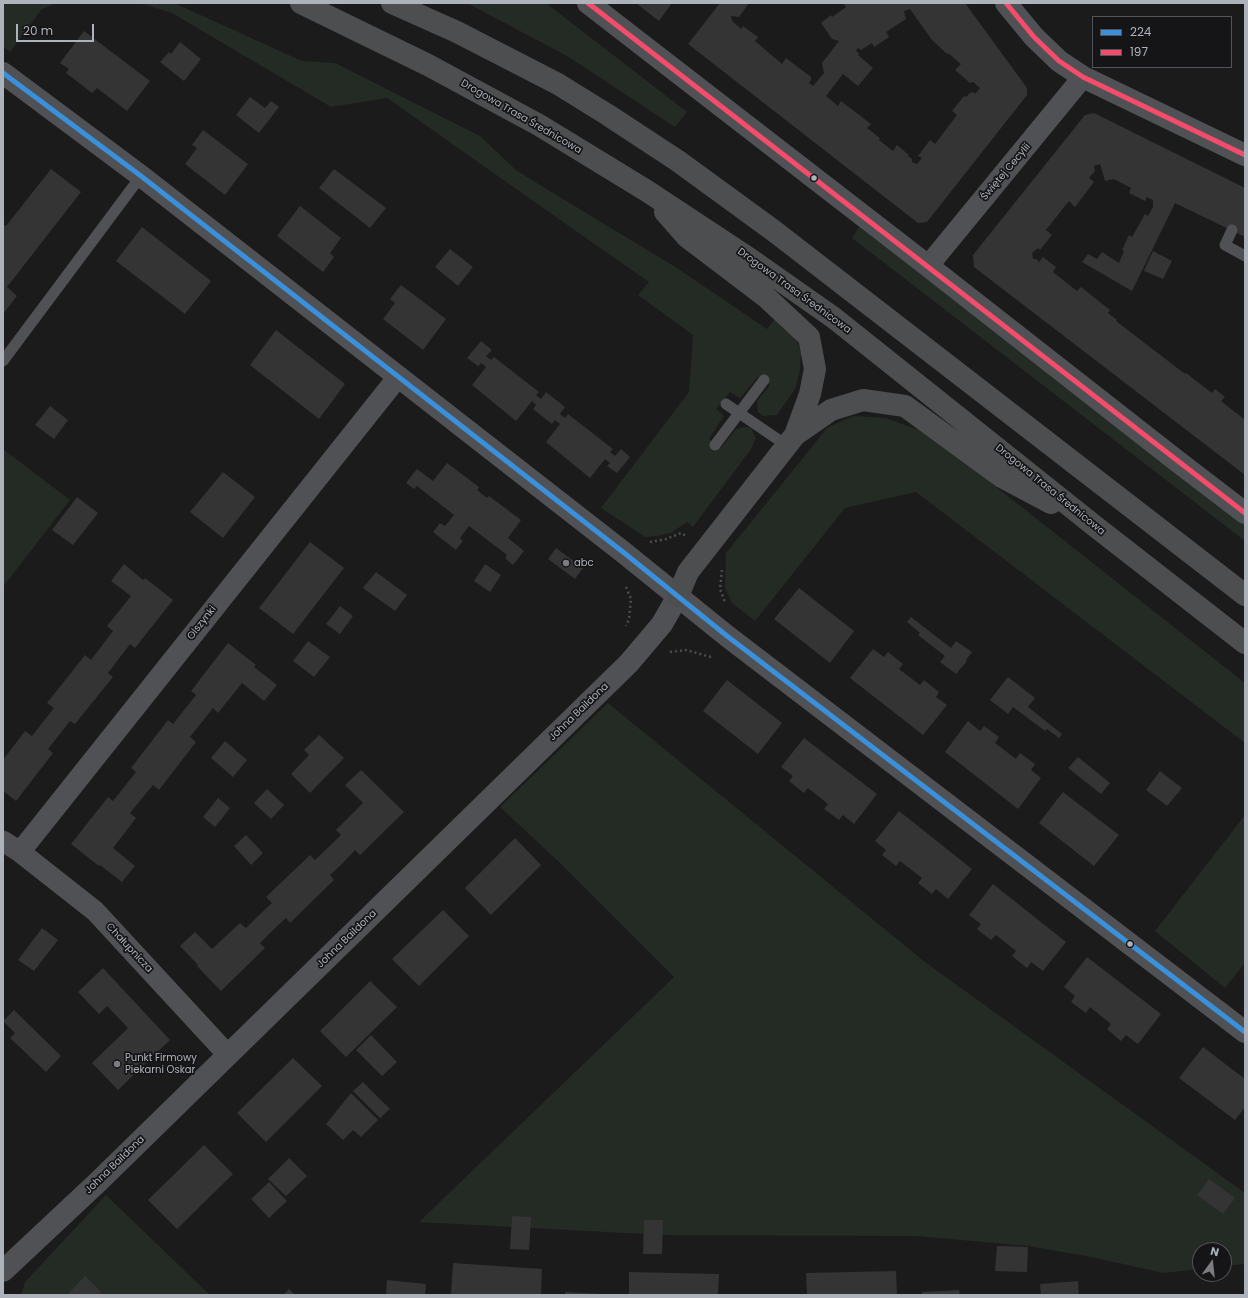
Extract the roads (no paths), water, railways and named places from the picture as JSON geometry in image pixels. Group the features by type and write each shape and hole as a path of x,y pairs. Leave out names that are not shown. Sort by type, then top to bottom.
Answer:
{"main road":[{"name":"Drogowa Trasa Średnicowa","path":"301,3 428,65 525,117 647,191 750,259 834,318 1096,527 1245,643"},
{"path":"392,3 457,32 558,84 678,161 774,231 1245,595"},
{"path":"418,3 457,32"},
{"path":"647,191 687,237 766,297 809,337 815,369 810,394 791,440 688,572 678,596"},
{"path":"791,440 832,410 863,400 905,406 1002,477 1096,527"}],"street":[{"path":"588,3 1245,513"},
{"path":"1006,3 1039,42 1059,61 1084,77 1245,155"},
{"path":"3,73 141,176 678,596 727,636 1245,1032"},
{"name":"Świętej Cecylii","path":"928,266 1084,77"},
{"name":"Olszynki","path":"20,852 398,377"},
{"name":"Johna Baildona","path":"3,1271 98,1182 629,663 662,624 678,596"},
{"path":"3,841 20,852"},
{"name":"Chałupnicza","path":"20,852 94,911 228,1055"}],"lane":[{"path":"3,361 141,176"},
{"path":"1232,230 1225,245 1245,256"},
{"path":"715,445 764,380"},
{"path":"726,404 739,413 791,440"}],"place":[{"name":"abc","path":"566,563"},
{"name":"Punkt Firmowy Piekarni Oskar","path":"117,1064"}]}
